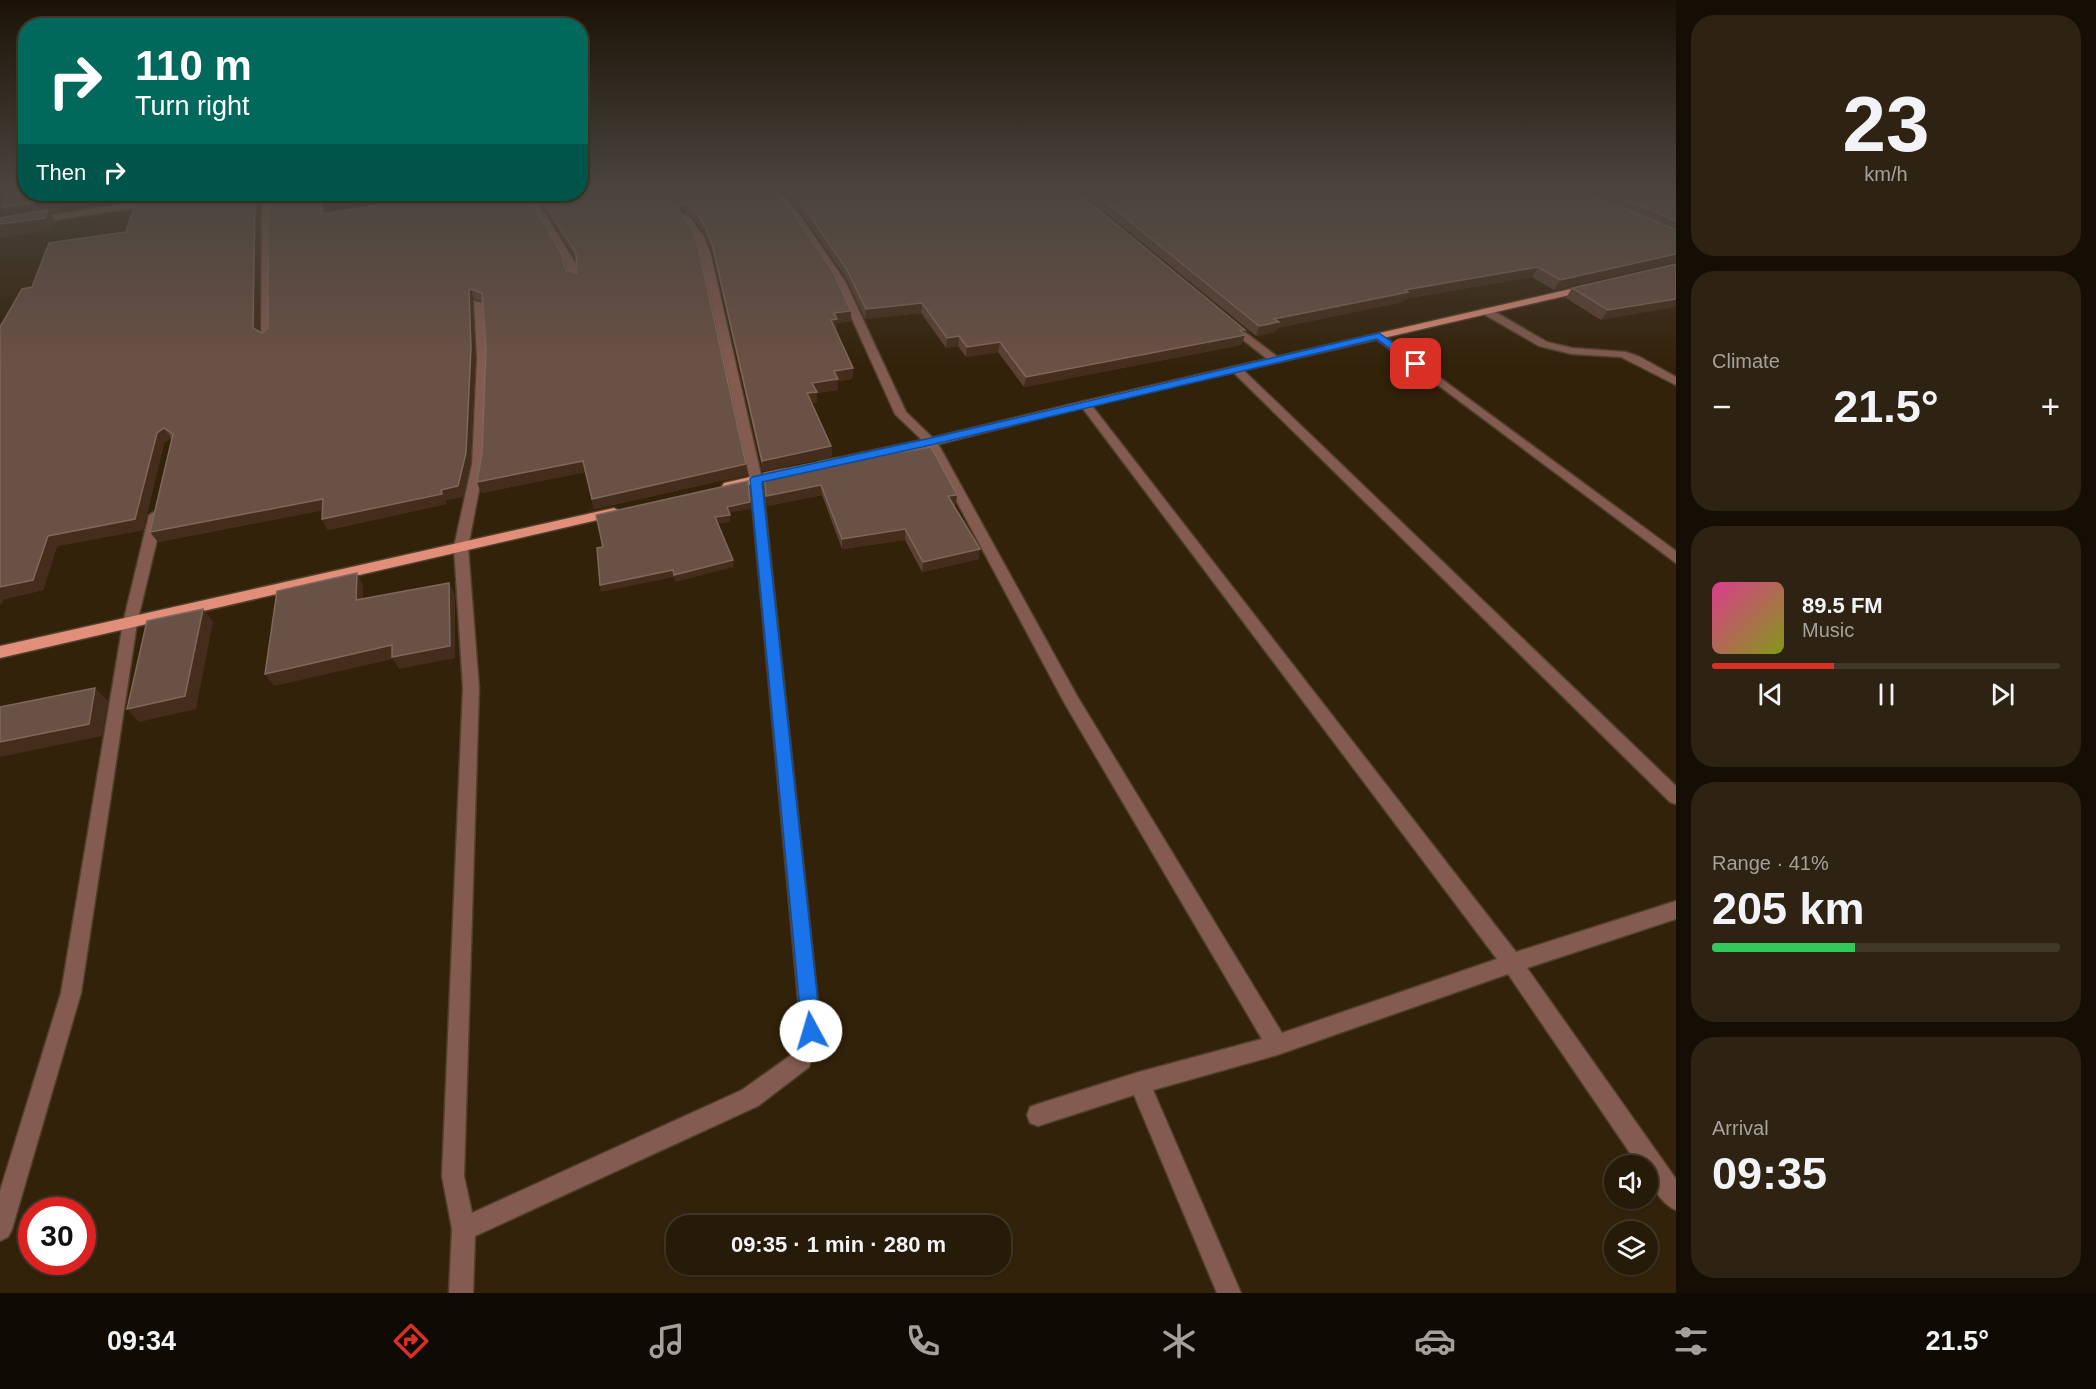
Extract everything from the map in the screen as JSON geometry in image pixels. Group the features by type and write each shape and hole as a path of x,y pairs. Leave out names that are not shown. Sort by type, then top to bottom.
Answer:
{"main road":[{"path":"710,490 931,442 1598,285"},
{"path":"0,652 631,508"}],"street":[{"path":"266,246 266,338"},
{"path":"560,246 571,264 575,279"},
{"path":"464,1229 750,1098 802,1060 811,1031 756,479 703,246"},
{"path":"817,246 840,281 901,414 931,442 1071,700 1277,1045"},
{"path":"460,1293 464,1229 453,1176 471,688 461,547 478,464 482,358 478,303"},
{"path":"1486,311 1543,344 1572,351 1622,354 1636,359 1676,382"},
{"path":"1220,315 1275,360"},
{"path":"1379,336 1676,558"},
{"path":"1236,369 1676,797"},
{"path":"1085,404 1512,963 1676,1199"},
{"path":"0,1229 71,993 130,623 159,500"},
{"path":"1038,1115 1139,1083 1277,1045 1512,963 1676,910"},
{"path":"1139,1083 1229,1293"}],"building":[{"path":"48,246 254,246 253,328 262,333 268,328 268,246 557,246 566,270 577,273 576,253 572,246 698,246 746,464 592,499 583,461 477,482 482,453 486,348 482,293 471,289 469,291 471,348 466,453 458,486 441,490 442,494 322,519 323,499 150,532 173,434 164,428 157,433 135,519 48,536 33,580 0,587 0,327 22,289 32,287"},
{"path":"713,246 816,246 833,272 851,311 834,313 837,319 831,320 853,368 834,371 838,379 812,383 817,392 807,393 831,446 762,461"},
{"path":"831,246 1143,246 1245,330 1240,330 1245,335 1026,377 1000,342 967,347 959,336 947,338 922,303 866,309 847,270"},
{"path":"1161,246 1676,246 1676,254 1560,280 1538,267 1405,290 1408,292 1274,319 1279,322 1259,326"},
{"path":"1676,264 1676,299 1608,310 1572,288"},
{"path":"931,447 957,495 948,496 980,549 923,562 905,529 842,539 821,485 766,496 764,473 837,458 839,463"},
{"path":"748,481 750,502 727,507 730,515 715,517 733,560 674,575 673,570 600,585 597,548 603,547 596,515"},
{"path":"357,573 356,600 449,583 450,646 392,657 392,645 265,674 277,591"},
{"path":"203,609 185,696 127,709 147,621"},
{"path":"95,688 89,724 0,742 0,707"}],"route":[{"path":"811,1031 756,479 931,442 1379,336 1416,364"}]}
